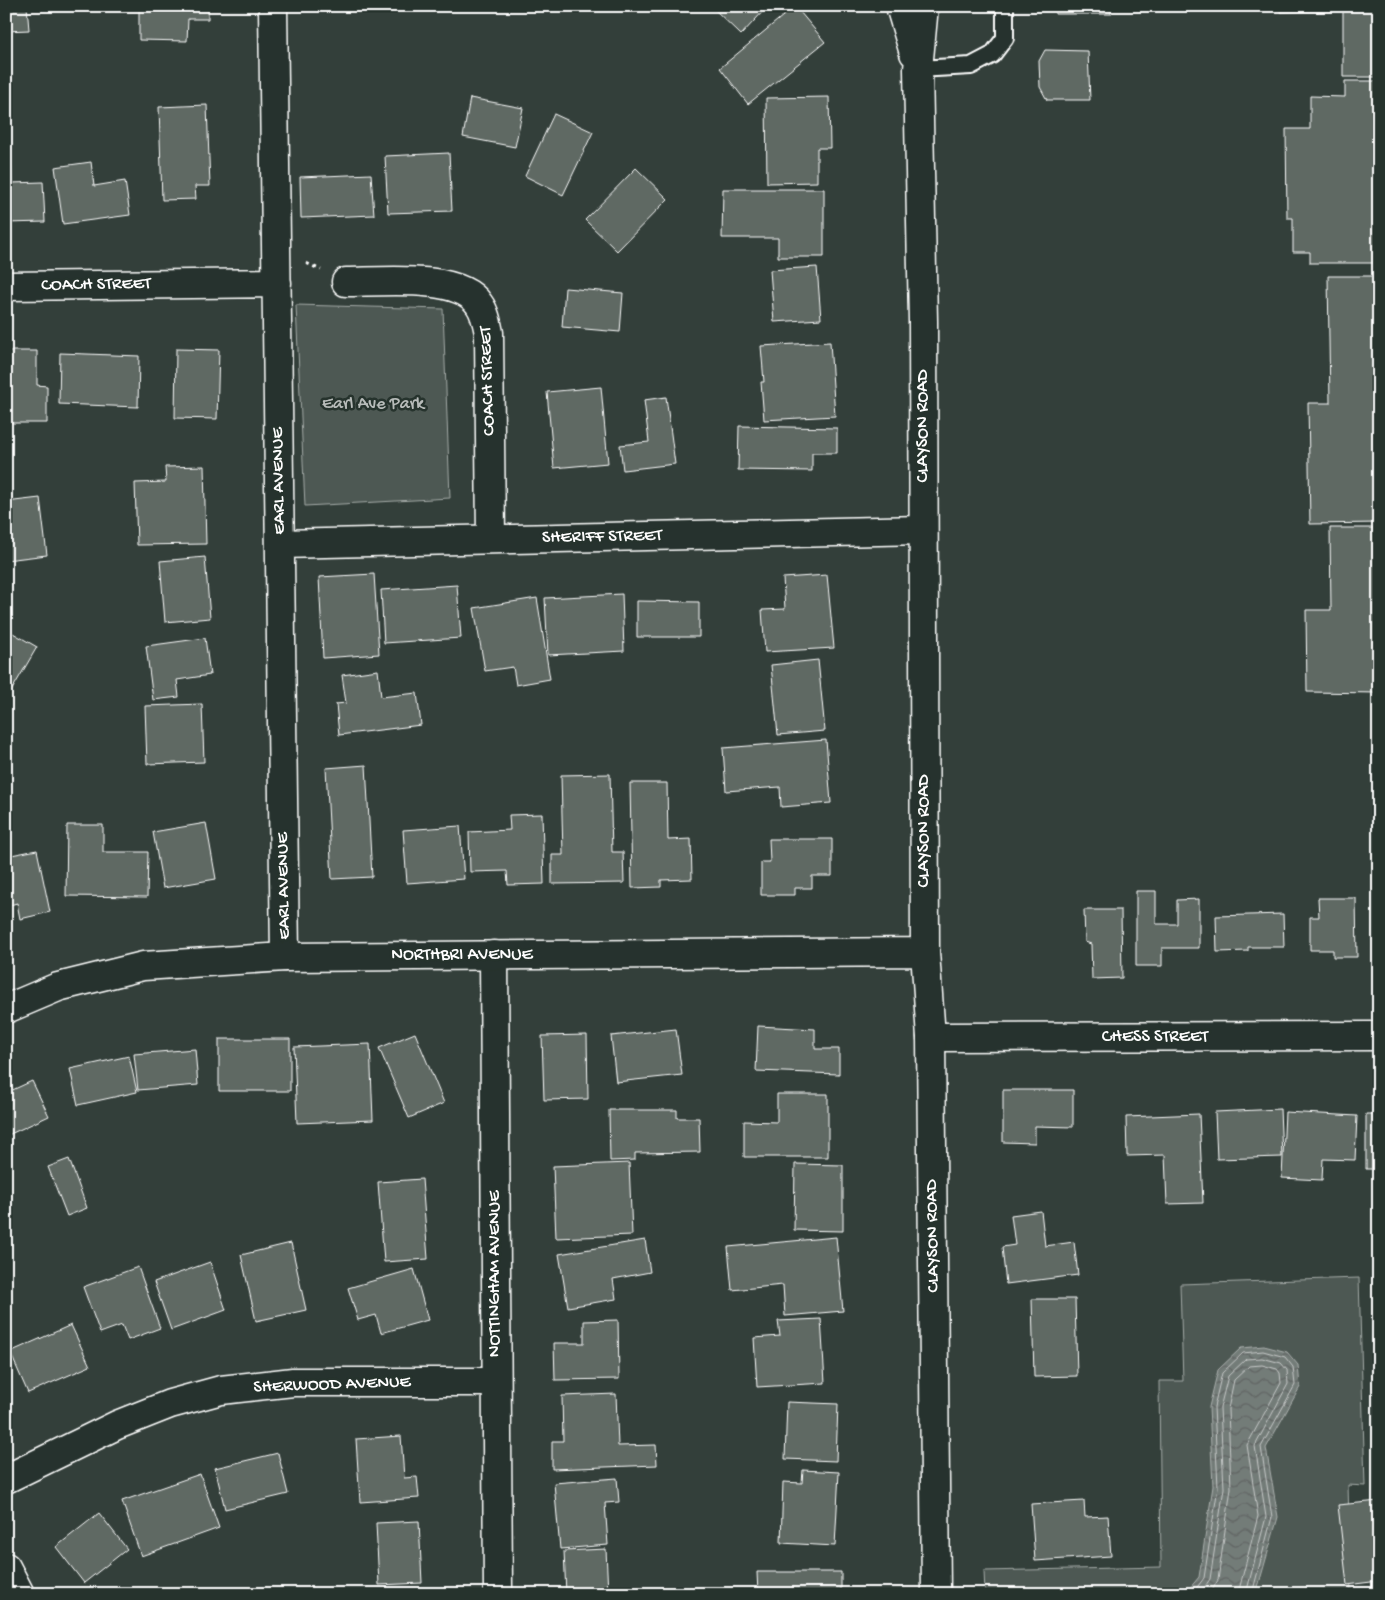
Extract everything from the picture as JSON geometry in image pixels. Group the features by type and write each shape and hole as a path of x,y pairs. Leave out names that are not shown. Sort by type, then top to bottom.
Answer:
{"street":[{"name":"EARL AVENUE","path":"273,6 285,957"},
{"name":"CLAYSON ROAD","path":"900,6 918,69"},
{"name":"CLAYSON ROAD","path":"924,6 918,69 923,321 925,952 931,1037 936,1594"},
{"name":"COACH STREET","path":"6,286 277,282"},
{"name":"COACH STREET","path":"346,282 424,282 446,284 461,288 478,302 485,314 489,333 491,539"},
{"name":"SHERIFF STREET","path":"280,544 923,530"},
{"name":"NORTHBRI AVENUE","path":"6,1009 58,987 143,966 285,957 925,952"},
{"name":"NOTTINGHAM AVENUE","path":"494,955 498,1594"},
{"name":"CHESS STREET","path":"931,1037 1379,1036"},
{"name":"SHERWOOD AVENUE","path":"6,1479 117,1425 170,1404 221,1390 293,1382 496,1382"},
{"path":"6,1567 20,1594"}],"lane":[{"path":"918,69 971,66 992,55 1005,38 1005,6"}],"path":[{"path":"276,250 346,282"}],"green space":[{"name":"Earl Ave Park","path":"296,305 443,309 450,498 305,506"},
{"path":"1359,1278 1365,1486 1348,1485 1351,1594 985,1594 984,1571 1161,1567 1159,1381 1183,1381 1180,1284"}],"water":[{"path":"1264,1346 1287,1352 1298,1365 1300,1387 1266,1448 1278,1517 1256,1594 1185,1594 1199,1577 1213,1486 1209,1407 1218,1370 1241,1348"}],"building":[{"path":"6,6 27,6 29,30 6,31"},
{"path":"139,6 208,6 208,19 188,19 187,41 139,40"},
{"path":"711,6 768,6 741,35"},
{"path":"795,6 825,42 748,104 720,68"},
{"path":"1055,6 1111,6 1111,14 1055,14"},
{"path":"1280,6 1332,6 1332,11 1280,12"},
{"path":"1343,6 1379,6 1379,77 1343,77"},
{"path":"1045,50 1088,51 1090,100 1047,100 1040,87 1039,61"},
{"path":"1345,81 1379,81 1379,263 1310,263 1310,252 1293,252 1293,218 1287,218 1286,129 1310,129 1310,96 1345,97"},
{"path":"829,97 830,148 817,148 817,182 767,183 766,98"},
{"path":"470,98 523,108 515,147 463,137"},
{"path":"207,105 210,186 195,186 196,199 162,200 159,107"},
{"path":"554,114 593,132 563,195 525,176"},
{"path":"11,147 12,183 43,182 45,222 6,223 6,148"},
{"path":"449,153 452,211 388,213 385,156"},
{"path":"91,162 94,186 125,181 130,215 63,224 55,167"},
{"path":"636,168 668,199 617,251 585,220"},
{"path":"371,174 374,215 301,218 300,177"},
{"path":"723,189 824,189 824,257 778,257 778,238 722,238"},
{"path":"817,267 821,319 774,322 770,270"},
{"path":"1328,276 1379,276 1379,523 1310,524 1308,403 1330,403"},
{"path":"565,288 623,293 620,332 562,327"},
{"path":"830,342 835,416 764,420 761,382 764,382 761,346"},
{"path":"176,349 219,350 217,419 175,418"},
{"path":"6,351 37,351 37,385 47,386 47,423 6,423"},
{"path":"60,353 139,356 138,407 59,404"},
{"path":"601,387 608,463 554,468 547,392"},
{"path":"666,397 675,464 623,470 620,445 649,442 644,400"},
{"path":"739,426 837,428 837,453 812,453 812,471 738,470"},
{"path":"204,466 206,544 137,545 135,483 166,482 165,467"},
{"path":"40,498 47,555 6,560 6,502"},
{"path":"1330,528 1379,528 1379,693 1307,692 1306,610 1331,610"},
{"path":"205,557 210,618 165,622 160,561"},
{"path":"374,574 379,654 323,658 319,577"},
{"path":"827,575 834,648 765,652 762,610 785,609 783,578"},
{"path":"457,585 461,638 384,643 381,590"},
{"path":"622,594 624,651 548,655 545,598"},
{"path":"537,598 550,679 516,685 513,667 485,671 474,608"},
{"path":"637,601 699,602 699,637 637,637"},
{"path":"6,629 37,647 6,700"},
{"path":"205,638 210,675 177,680 179,697 153,700 146,646"},
{"path":"818,660 825,731 778,735 771,665"},
{"path":"378,670 381,697 417,693 421,725 339,735 336,704 346,703 342,675"},
{"path":"202,704 204,762 147,764 145,706"},
{"path":"826,740 831,803 781,807 780,787 726,791 723,748"},
{"path":"366,765 372,877 332,879 326,768"},
{"path":"610,774 612,852 623,852 624,883 552,884 552,855 563,855 561,775"},
{"path":"630,783 667,783 668,840 691,839 692,879 661,880 661,887 632,888"},
{"path":"542,814 544,884 508,885 507,871 470,872 469,832 510,830 509,815"},
{"path":"206,823 216,879 163,888 153,832"},
{"path":"67,825 103,825 103,852 148,852 147,897 66,896"},
{"path":"460,826 464,879 407,883 403,830"},
{"path":"769,839 832,839 832,876 812,876 812,888 795,888 795,895 761,895 761,862 770,862"},
{"path":"37,850 50,912 20,919 17,903 6,906 6,856"},
{"path":"1136,891 1156,891 1156,924 1177,924 1177,900 1199,899 1199,948 1162,948 1162,966 1136,966"},
{"path":"1318,898 1356,898 1357,957 1333,957 1333,950 1310,950 1310,917 1319,917"},
{"path":"1084,910 1121,910 1122,978 1092,979 1091,944 1085,942"},
{"path":"1283,914 1284,947 1248,947 1248,951 1217,952 1216,916"},
{"path":"758,1026 815,1029 815,1049 839,1049 839,1074 756,1071"},
{"path":"676,1029 682,1075 616,1082 611,1036"},
{"path":"415,1033 444,1103 409,1118 379,1048"},
{"path":"587,1035 588,1099 544,1100 542,1036"},
{"path":"219,1039 290,1039 290,1091 219,1091"},
{"path":"370,1044 373,1120 297,1123 294,1047"},
{"path":"195,1049 198,1085 138,1090 134,1054"},
{"path":"129,1056 137,1092 78,1105 70,1069"},
{"path":"32,1081 49,1116 6,1136 6,1093"},
{"path":"1003,1090 1073,1090 1073,1127 1035,1126 1035,1143 1003,1142"},
{"path":"777,1094 828,1094 828,1157 744,1157 744,1121 777,1122"},
{"path":"1280,1109 1282,1157 1217,1159 1215,1112"},
{"path":"609,1110 677,1110 677,1118 699,1118 700,1152 635,1153 635,1160 610,1161"},
{"path":"1285,1112 1357,1116 1355,1160 1323,1159 1322,1180 1282,1178"},
{"path":"1199,1114 1203,1203 1167,1204 1165,1155 1127,1156 1126,1117"},
{"path":"1366,1114 1379,1114 1379,1169 1366,1169"},
{"path":"69,1159 87,1208 67,1216 48,1167"},
{"path":"629,1163 632,1235 556,1238 553,1166"},
{"path":"795,1164 843,1165 843,1231 794,1230"},
{"path":"422,1179 428,1259 384,1262 378,1182"},
{"path":"1041,1211 1045,1246 1074,1242 1078,1275 1006,1284 1002,1247 1015,1245 1011,1215"},
{"path":"836,1237 843,1311 785,1316 783,1285 732,1290 728,1247"},
{"path":"645,1240 650,1272 613,1279 616,1299 568,1307 559,1254"},
{"path":"291,1243 306,1310 256,1321 241,1255"},
{"path":"210,1262 226,1310 171,1330 154,1282"},
{"path":"138,1267 160,1328 128,1340 122,1325 100,1333 83,1287"},
{"path":"414,1269 428,1320 381,1333 376,1315 358,1320 348,1288"},
{"path":"1032,1299 1075,1299 1077,1376 1034,1377"},
{"path":"821,1319 825,1383 757,1387 754,1338 780,1336 778,1321"},
{"path":"618,1320 619,1379 555,1380 554,1343 584,1343 584,1321"},
{"path":"71,1325 90,1366 28,1393 10,1352"},
{"path":"616,1394 618,1446 656,1445 657,1465 552,1469 552,1441 563,1441 562,1396"},
{"path":"787,1402 838,1404 836,1461 785,1459"},
{"path":"401,1436 404,1478 417,1477 419,1498 360,1502 356,1439"},
{"path":"278,1453 288,1494 225,1509 215,1468"},
{"path":"803,1470 839,1472 835,1546 781,1543 783,1482 802,1483"},
{"path":"200,1474 219,1528 141,1556 122,1501"},
{"path":"617,1478 619,1502 605,1503 608,1545 560,1549 554,1483"},
{"path":"1084,1501 1085,1517 1108,1516 1111,1556 1035,1561 1031,1504"},
{"path":"1379,1501 1379,1581 1347,1585 1338,1505"},
{"path":"99,1513 127,1549 84,1583 56,1547"},
{"path":"419,1521 422,1583 379,1585 376,1523"},
{"path":"606,1549 608,1594 566,1594 564,1551"},
{"path":"757,1572 841,1572 841,1594 758,1594"},
{"path":"380,1591 421,1592 421,1594 380,1594"}]}
